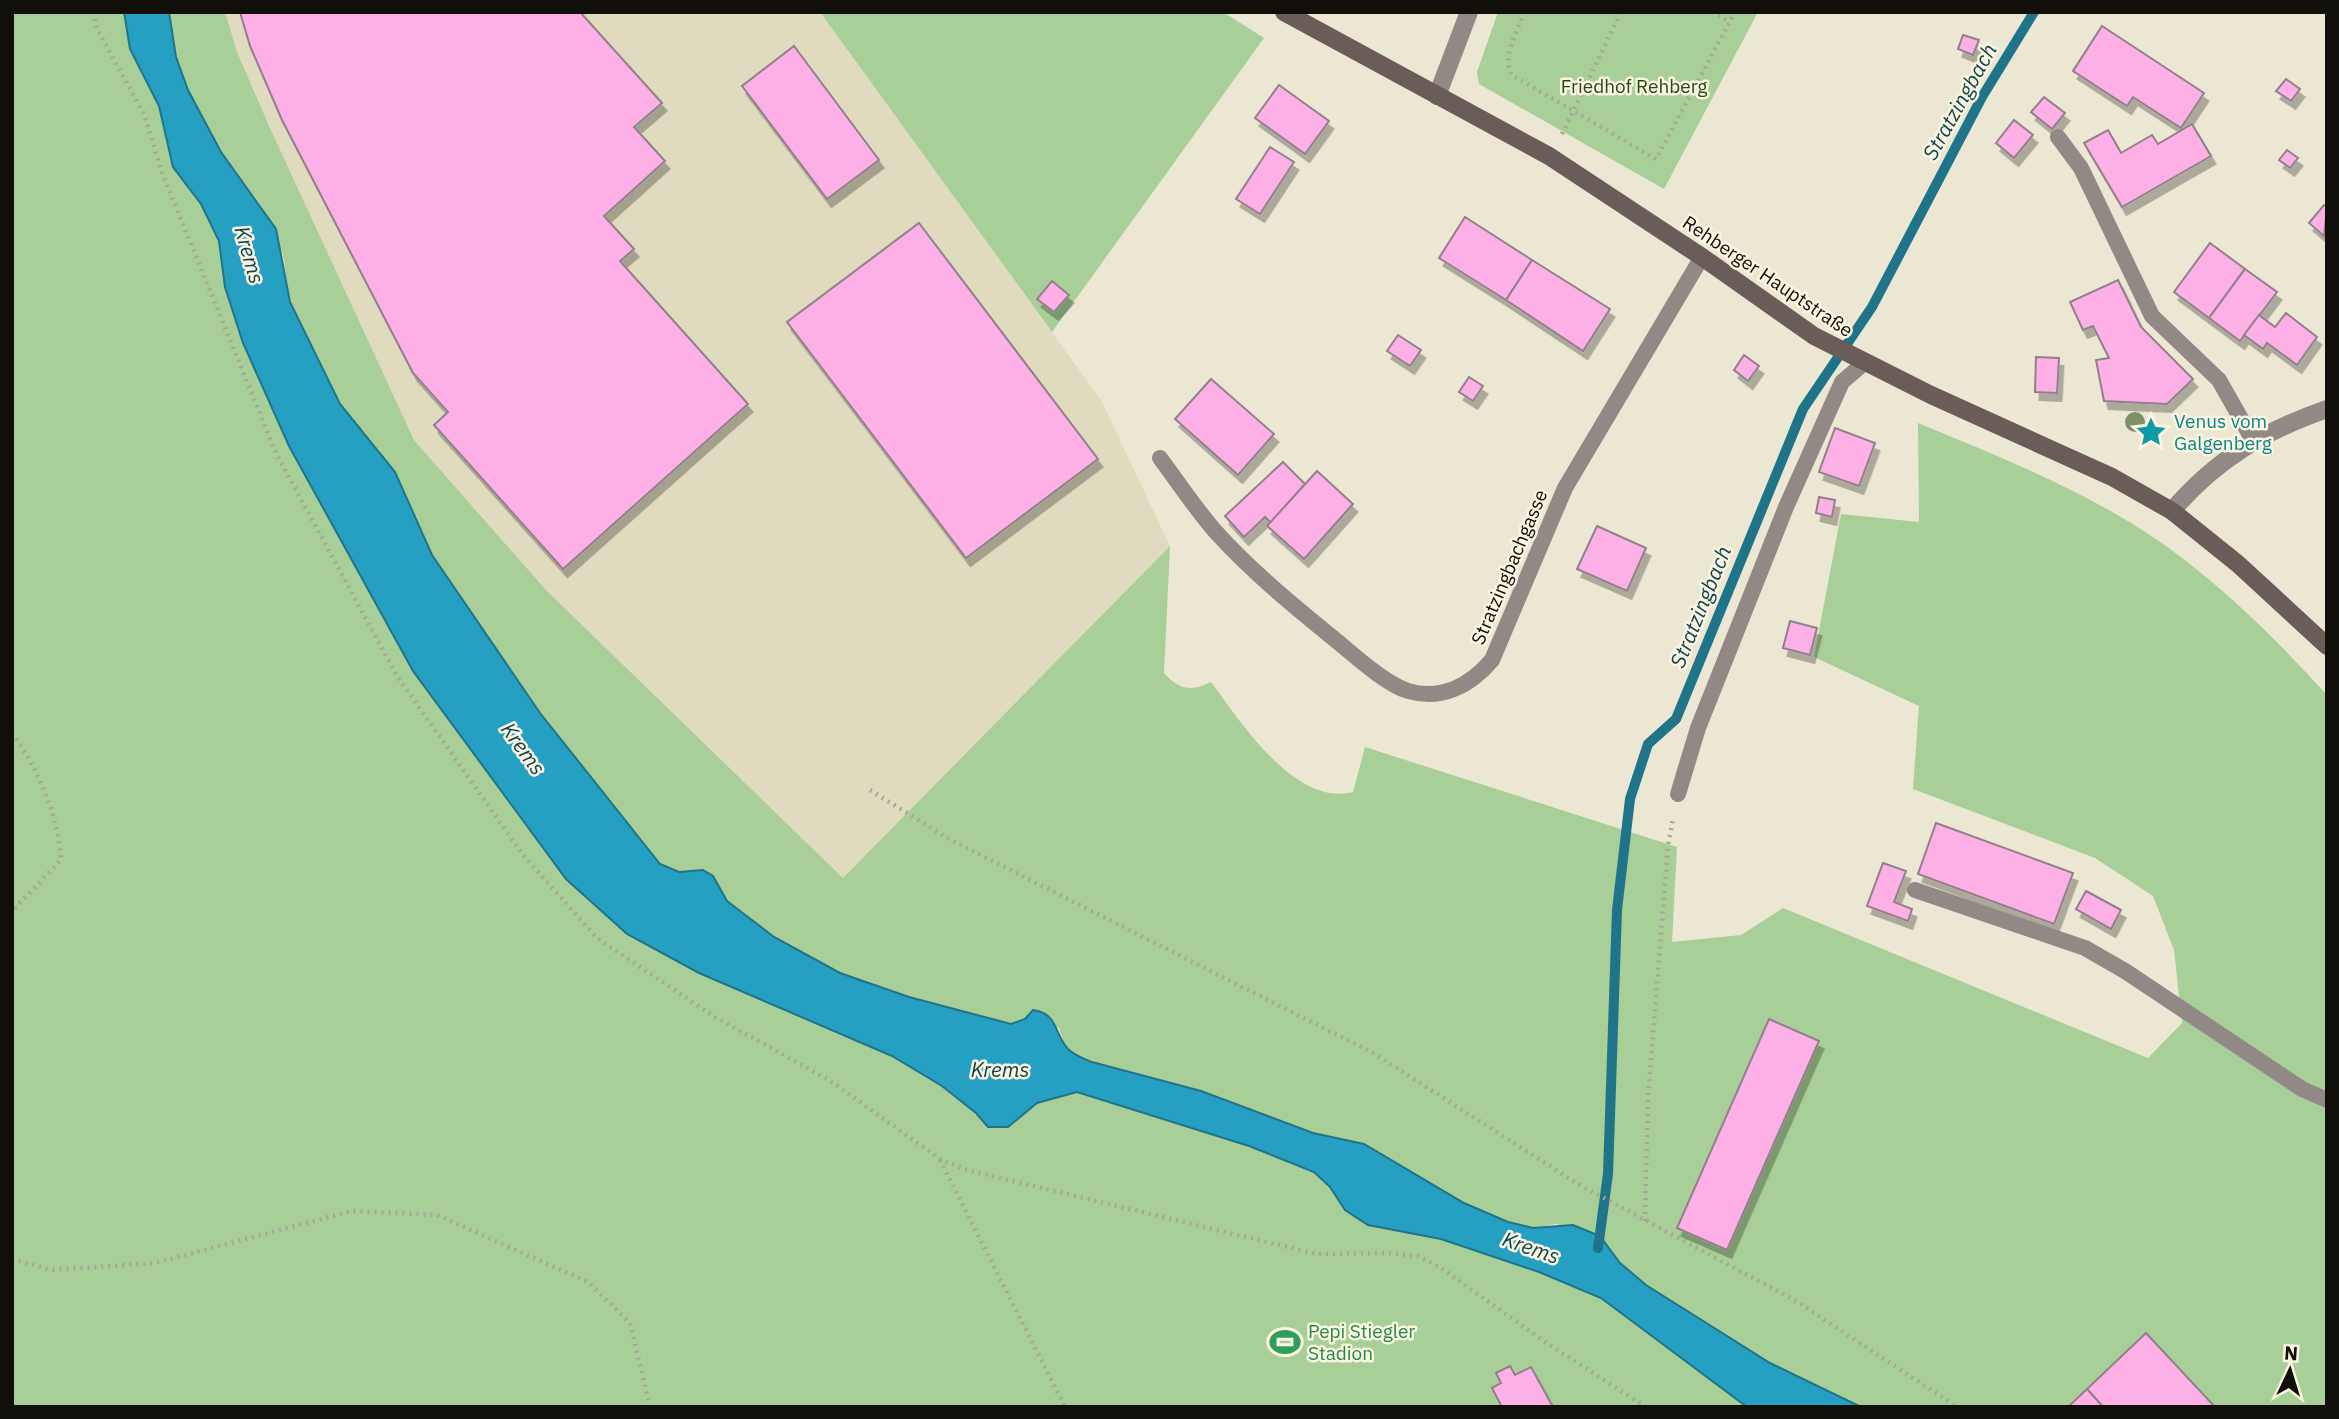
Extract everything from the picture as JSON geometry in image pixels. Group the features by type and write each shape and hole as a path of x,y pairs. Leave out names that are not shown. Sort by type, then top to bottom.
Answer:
{"main road":[{"name":"Rehberger Hauptstraße","path":"1284,12 1549,156 1702,257 1814,336 1864,363 2112,477 2172,511 2238,564 2327,646"}],"street":[{"path":"1437,96 1469,12"},
{"path":"2172,511 2220,462 2297,419 2327,409"}],"lane":[{"path":"2058,137 2081,167 2152,316 2219,380 2254,442"},
{"name":"Stratzingbachgasse","path":"1160,458 1214,530 1265,582 1363,663 1406,690 1430,694 1455,690 1478,677 1493,660 1564,488 1702,257"},
{"path":"1678,794 1698,728 1786,507 1842,382 1864,363"},
{"path":"1915,890 2085,948 2126,971 2302,1088 2327,1100"}],"path":[{"path":"93,12 97,29 144,114 162,173 277,455 397,676 523,855 597,938 715,1017 829,1080 940,1159 967,1170 1317,1254 1384,1253 1418,1256 1441,1268 1551,1346 1646,1407"},
{"path":"1524,12 1508,68 1512,75 1656,159 1735,12"},
{"path":"1563,131 1621,12"},
{"path":"1712,12 1730,22"},
{"path":"12,733 32,760 59,829 61,860 12,911"},
{"path":"870,790 949,839 1373,1054 1631,1215 1796,1301 1957,1407"},
{"path":"1645,1221 1648,1098 1668,846 1678,794"},
{"path":"940,1159 1065,1407"},
{"path":"12,1259 51,1270 155,1263 352,1211 437,1214 588,1282 630,1323 649,1407"}],"shaded area":[{"path":"225,12 820,12 1101,400 1170,546 843,878 546,590 414,440 270,128 237,52"}],"green space":[{"path":"12,12 124,12 130,49 159,106 173,167 201,204 219,241 225,287 243,343 289,446 413,671 566,879 699,973 892,1056 942,1086 976,1113 988,1127 1008,1127 1037,1103 1077,1092 1249,1146 1314,1172 1330,1187 1345,1210 1368,1225 1441,1239 1539,1272 1601,1298 1747,1407 12,1407"},
{"path":"169,12 225,12 237,52 270,128 414,440 546,590 843,878 1170,546 1164,673 1186,688 1211,682 1272,758 1311,787 1331,793 1353,792 1365,747 1677,847 1672,942 1741,935 1783,908 2148,1058 2182,1023 2174,950 2153,896 2095,858 1913,789 1919,706 1814,657 1841,514 1919,522 1918,423 2068,489 2153,537 2200,572 2245,611 2327,695 2327,1407 1861,1407 1770,1363 1645,1285 1620,1263 1600,1236 1556,1224 1533,1228 1508,1222 1464,1203 1364,1144 1313,1133 1201,1091 1075,1055 1065,1046 1059,1028 1025,1019 1011,1024 909,997 840,973 774,937 727,901 713,876 703,870 679,872 660,864 540,713 432,555 395,472 340,404 290,302 283,255 261,206 221,152 188,90 176,57"},
{"path":"820,12 1223,12 1264,38 1052,332"},
{"name":"Friedhof Rehberg","path":"1498,12 1758,12 1664,189 1479,84 1477,72"}],"water":[{"name":"Krems","path":"124,12 169,12 176,57 188,90 221,152 276,229 290,302 340,404 395,472 432,555 540,713 660,864 679,872 703,870 713,876 727,901 774,937 840,973 909,997 1011,1024 1025,1019 1033,1010 1041,1012 1051,1020 1068,1049 1086,1060 1201,1091 1313,1133 1364,1144 1464,1203 1508,1222 1533,1228 1573,1225 1600,1236 1620,1263 1646,1285 1770,1363 1861,1407 1747,1407 1601,1298 1539,1272 1441,1239 1368,1225 1345,1210 1330,1187 1314,1172 1249,1146 1077,1092 1037,1103 1008,1127 988,1127 976,1113 942,1086 892,1056 699,973 627,934 566,879 413,671 289,446 243,343 225,287 219,241 201,204 173,167 159,106 130,49"}],"building":[{"path":"240,12 580,12 662,103 634,127 665,161 604,216 634,249 620,261 748,404 563,569 434,425 448,412 413,373 282,120 250,46"},
{"path":"2102,26 2204,93 2181,128 2133,97 2127,106 2073,71"},
{"path":"1963,35 1979,40 1973,55 1958,49"},
{"path":"794,46 879,160 827,199 742,86"},
{"path":"2286,79 2300,89 2291,101 2276,91"},
{"path":"1279,85 1329,121 1305,154 1255,118"},
{"path":"2044,97 2065,113 2052,129 2031,112"},
{"path":"2014,120 2033,135 2014,158 1996,143"},
{"path":"2192,124 2211,156 2122,207 2084,143 2108,130 2121,153 2152,135 2158,144"},
{"path":"1270,147 1294,162 1260,214 1236,199"},
{"path":"2287,150 2298,158 2290,168 2279,160"},
{"path":"2324,205 2327,207 2324,236 2309,223"},
{"path":"1465,217 1532,260 1506,300 1439,258"},
{"path":"919,223 1098,459 966,558 787,322"},
{"path":"2210,243 2245,269 2209,318 2174,292"},
{"path":"1532,260 1610,309 1583,351 1506,300"},
{"path":"2245,269 2277,292 2240,341 2209,318"},
{"path":"2118,280 2141,327 2193,379 2167,404 2104,401 2096,360 2109,358 2093,326 2083,330 2070,302"},
{"path":"1052,281 1069,295 1054,312 1037,299"},
{"path":"2286,313 2317,337 2297,365 2267,343 2263,349 2244,335 2259,315 2275,327"},
{"path":"1398,335 1421,350 1410,366 1387,351"},
{"path":"1744,355 1759,366 1748,381 1734,370"},
{"path":"2036,357 2059,358 2057,393 2035,392"},
{"path":"1469,377 1483,386 1473,401 1459,392"},
{"path":"1211,379 1274,434 1238,475 1175,419"},
{"path":"1835,428 1875,443 1859,486 1819,472"},
{"path":"1283,462 1305,484 1271,523 1265,517 1244,537 1225,516"},
{"path":"1317,471 1353,504 1304,559 1267,526"},
{"path":"1819,497 1835,500 1832,517 1816,513"},
{"path":"1597,526 1646,548 1627,591 1577,569"},
{"path":"1790,621 1817,628 1810,655 1783,648"},
{"path":"1936,823 2073,873 2054,924 1918,874"},
{"path":"1883,863 1906,871 1894,902 1912,909 1908,921 1867,906"},
{"path":"2086,891 2121,910 2111,929 2076,909"},
{"path":"1769,1019 1819,1041 1727,1250 1677,1228"},
{"path":"2146,1333 2215,1407 2103,1407 2087,1389"},
{"path":"1510,1366 1515,1375 1531,1367 1553,1407 1502,1407 1492,1388 1501,1383 1496,1373"},
{"path":"2087,1389 2103,1407 2068,1407"}],"waterway":[{"name":"Stratzingbach","path":"1598,1248 1608,1174 1617,910 1630,799 1648,744 1676,719 1803,409 1872,307 1982,97 2034,12"}],"place":[{"name":"Venus vom Galgenberg","path":"2151,432"},
{"name":"Pepi Stiegler Stadion","path":"1285,1342"}]}
